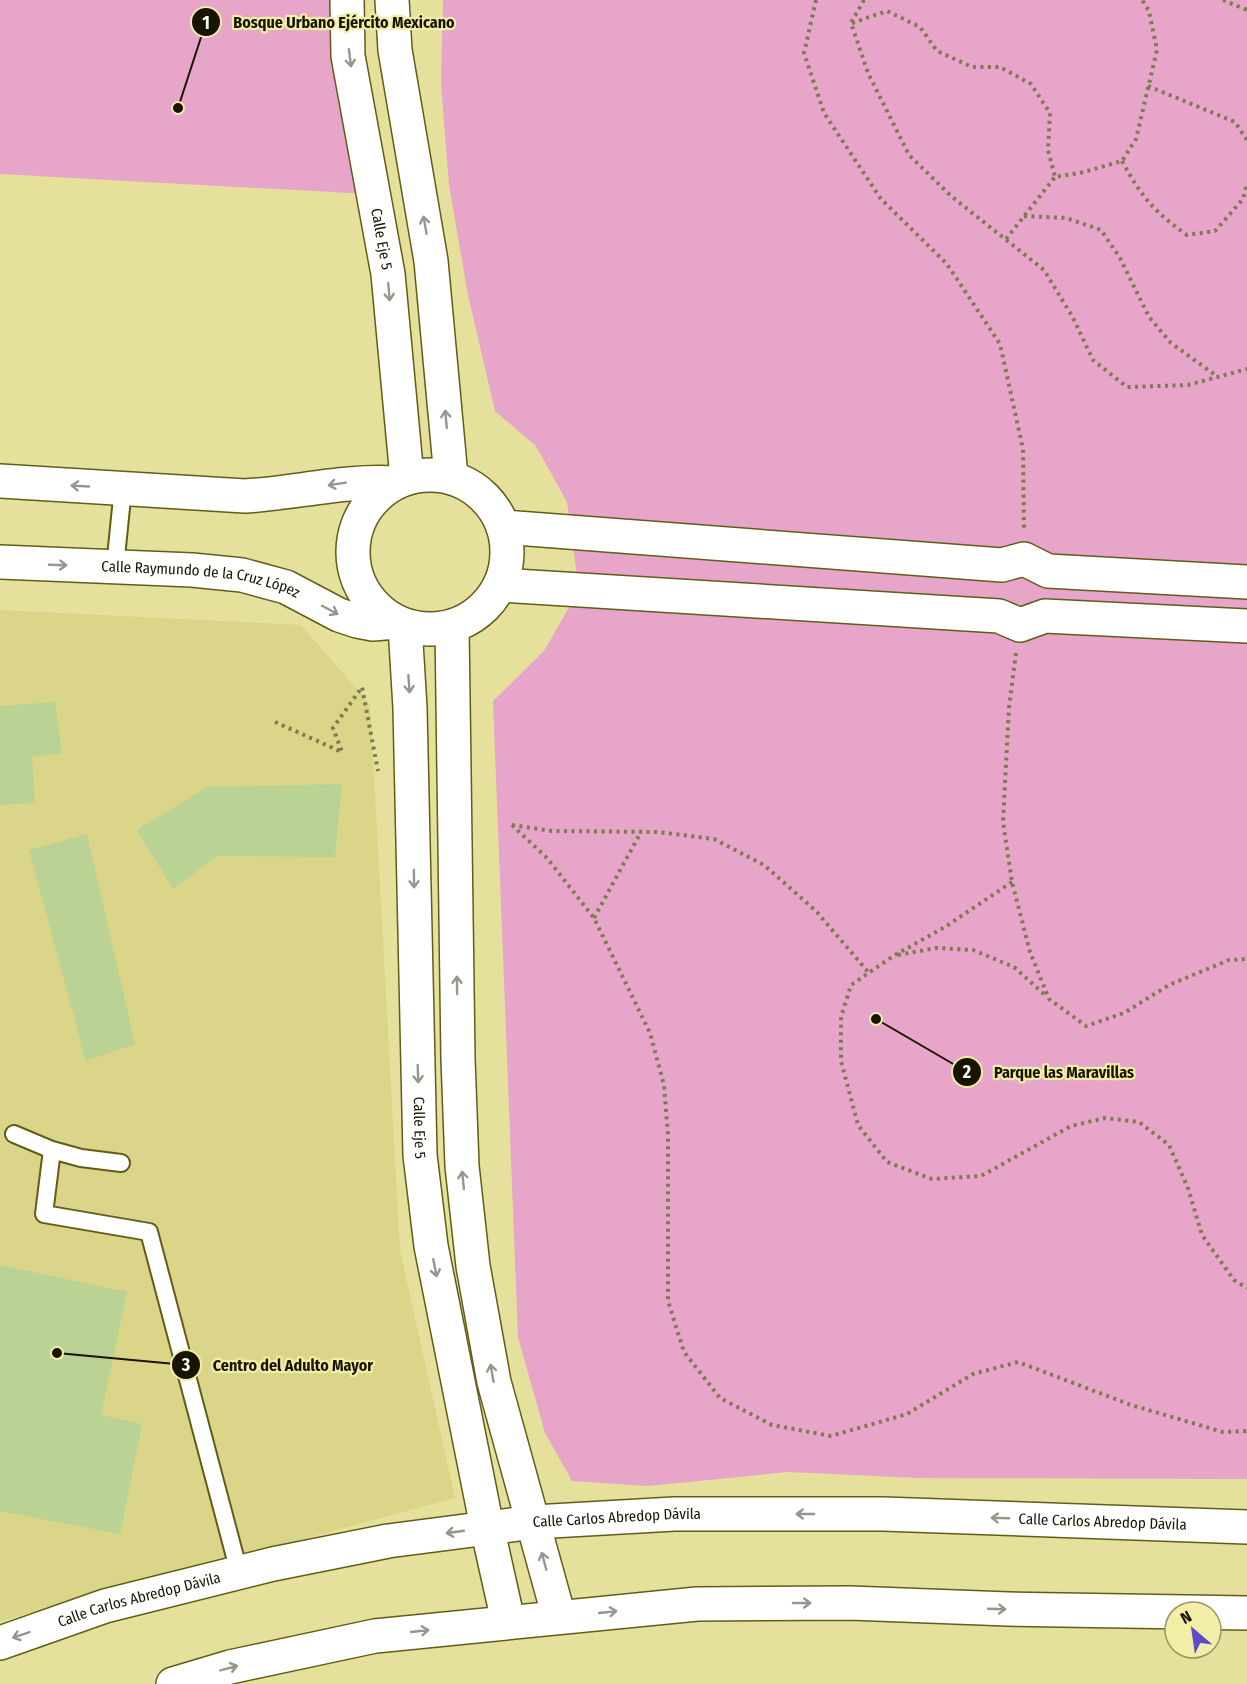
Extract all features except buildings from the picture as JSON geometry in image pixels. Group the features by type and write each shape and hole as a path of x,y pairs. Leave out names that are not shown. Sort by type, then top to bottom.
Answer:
{"street":[{"name":"Calle Eje 5","path":"347,0 348,56 388,274 401,480"},
{"path":"392,0 394,50 431,261 451,477"},
{"path":"0,481 245,496 282,494 345,483 401,480 429,474 451,477 474,488 492,505 503,527 508,546 507,566 501,585 488,603 472,617 452,627 428,630 400,624 376,608 361,588 353,565 353,540 360,517 375,497 401,480"},
{"path":"503,527 1247,582"},
{"name":"Calle Raymundo de la Cruz López","path":"0,562 192,570 242,575 286,587 339,615 357,621 373,624 400,624"},
{"path":"1021,619 989,590 1025,565"},
{"path":"1021,619 1055,593 1025,565"},
{"path":"501,585 1021,619 1247,626"},
{"name":"Calle Eje 5","path":"400,624 411,708 420,1155 431,1246 486,1527 508,1621"},
{"path":"452,627 458,1059 462,1166 473,1266 494,1382 559,1617"},
{"name":"Calle Carlos Abredop Dávila","path":"0,1643 105,1606 239,1572 388,1541 534,1522 675,1514 883,1514 1247,1527"},
{"path":"173,1684 230,1667 375,1636 697,1604 850,1603 1008,1609 1247,1613"}],"lane":[{"path":"115,567 123,488"},
{"path":"14,1134 52,1150 81,1158 121,1163"},
{"path":"52,1150 44,1214 149,1232 239,1572"}],"path":[{"path":"816,0 804,53 824,113 881,199 947,264 1000,344 1023,448 1025,565"},
{"path":"864,0 851,23 868,74 909,156 951,196 1044,270 1072,316 1093,360 1127,387 1188,385 1247,369"},
{"path":"1006,239 1055,177 1084,172 1122,161 1136,139 1157,50 1149,11 1142,0"},
{"path":"1223,0 1247,10"},
{"path":"851,23 887,11 920,27 937,51 972,67 1000,67 1031,84 1050,113 1048,150 1055,177"},
{"path":"1148,86 1235,122 1247,140"},
{"path":"1122,161 1136,187 1161,217 1187,235 1215,231 1245,200 1247,183"},
{"path":"1023,216 1066,218 1101,230 1120,258 1149,317 1171,343 1218,377"},
{"path":"1021,619 1009,707 1003,822 1012,882 1030,952 1049,999"},
{"path":"275,722 342,752 333,728 362,687 379,773"},
{"path":"868,973 816,911 764,865 714,838 641,832 552,831 512,825 546,858 594,918 650,1033 664,1085 668,1135 668,1301 684,1352 720,1398 772,1425 831,1436 907,1414 973,1374 1018,1362 1131,1405 1223,1432 1247,1431"},
{"path":"594,918 641,832"},
{"path":"1012,882 851,986 841,1017 841,1061 858,1125 887,1162 932,1179 981,1176 1071,1126 1104,1118 1139,1122 1169,1145 1188,1188 1202,1235 1234,1280 1247,1288"},
{"path":"895,956 936,948 973,950 1014,966 1049,999 1086,1026 1124,1013 1168,985 1230,960 1247,959"}],"shaded area":[{"path":"0,0 347,0 368,194 0,174"},
{"path":"443,0 1247,0 1247,1479 918,1478 788,1472 648,1486 572,1481 545,1433 518,1337 493,701 544,651 579,590 567,502 536,446 495,411 468,295 449,185 441,84"},
{"path":"0,610 301,625 370,704 400,1251 455,1498 0,1621"}],"place":[{"name":"Bosque Urbano Ejército Mexicano","path":"178,108"},
{"name":"Parque las Maravillas","path":"876,1019"},
{"name":"Centro del Adulto Mayor","path":"57,1353"}]}
